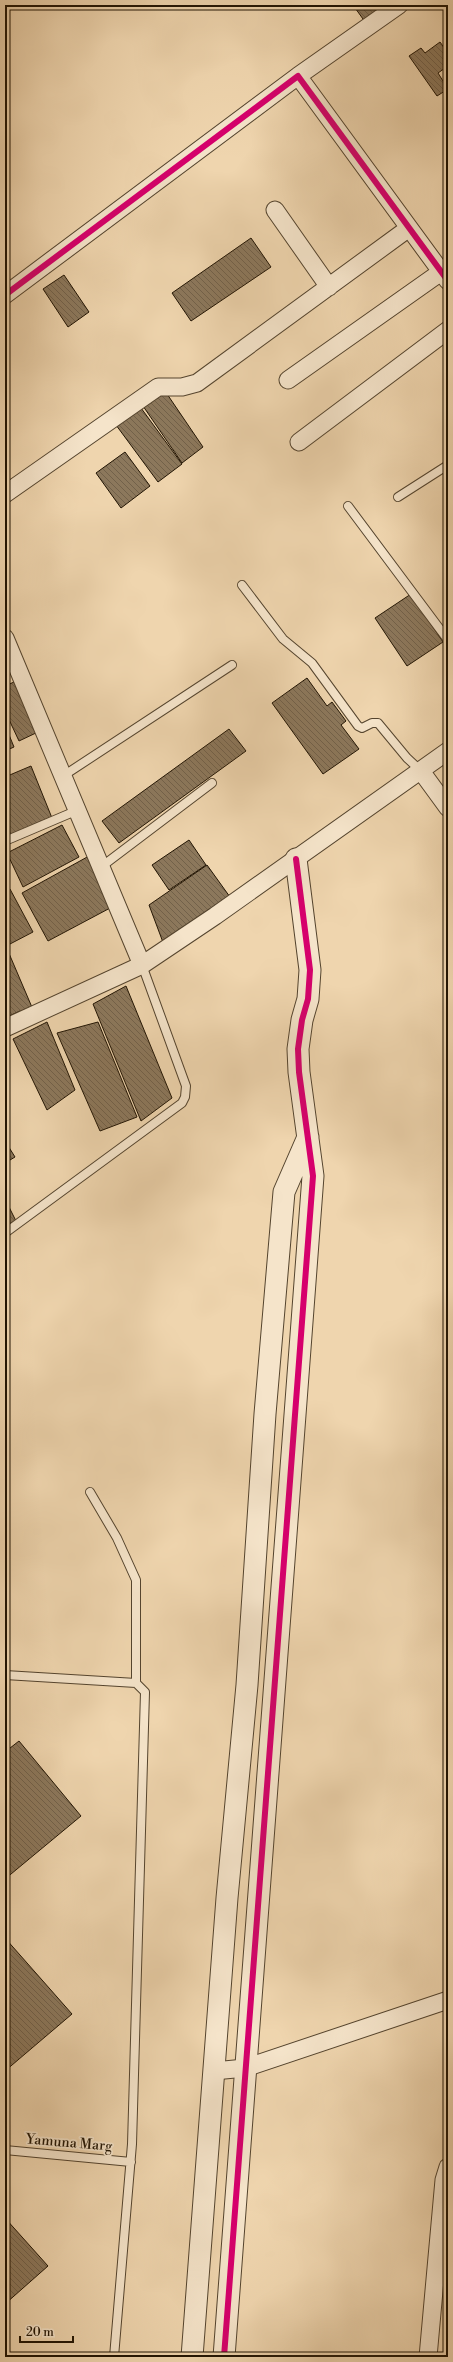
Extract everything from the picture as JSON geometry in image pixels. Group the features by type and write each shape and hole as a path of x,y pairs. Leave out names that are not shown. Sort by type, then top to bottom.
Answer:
{"street":[{"path":"5,295 298,76 399,5"},
{"path":"288,380 445,276 298,76"},
{"path":"275,210 329,287"},
{"path":"5,494 158,387 182,387 197,384 409,228"},
{"path":"299,442 448,330"},
{"path":"7,649 78,810 142,965"},
{"path":"5,1028 142,965 296,859 448,751"},
{"path":"421,770 448,808"},
{"path":"224,2357 313,1176 298,1049 302,1020 308,999 310,970 296,859"},
{"path":"192,2357 214,2071 247,1685 264,1421 284,1192 308,1137"},
{"path":"214,2071 245,2068 448,2000"},
{"path":"428,2357 444,2224 444,2180 448,2167"}],"lane":[{"path":"398,497 448,465"},
{"path":"348,506 448,640"},
{"path":"242,585 283,639 312,663 358,726 362,728 372,723 378,723 407,758 421,770"},
{"path":"63,776 232,665"},
{"path":"101,867 212,783"},
{"path":"5,841 78,810"},
{"path":"5,1234 182,1102 185,1097 186,1086 142,965"},
{"path":"90,1492 117,1538 136,1580 136,1683"},
{"path":"5,1674 136,1683 145,1692 131,2162 114,2357"},
{"name":"Yamuna Marg","path":"5,2150 131,2162"}],"building":[{"path":"353,5 376,5 383,16 368,26"},
{"path":"440,42 448,53 448,66 438,73 448,89 437,96 409,56 421,48 425,53"},
{"path":"251,238 271,267 191,321 172,293"},
{"path":"64,275 89,312 68,327 43,289"},
{"path":"165,391 203,447 182,463 143,406"},
{"path":"141,408 182,464 158,482 116,425"},
{"path":"125,452 150,486 121,508 96,473"},
{"path":"411,594 443,642 407,666 375,618"},
{"path":"307,678 327,706 332,702 346,721 341,725 359,749 323,774 272,703"},
{"path":"14,682 38,732 19,741 5,711 5,686"},
{"path":"5,725 14,747 5,751"},
{"path":"229,729 246,751 119,843 102,821"},
{"path":"31,766 52,818 7,836 5,830 5,777"},
{"path":"62,825 79,857 23,887 7,853"},
{"path":"189,840 206,865 169,890 152,865"},
{"path":"89,856 112,907 48,941 22,893"},
{"path":"207,865 230,897 164,945 149,905"},
{"path":"10,889 33,932 10,944 5,934 5,892"},
{"path":"5,944 34,1012 22,1017 20,1011 7,1017 9,1023 5,1025"},
{"path":"126,986 172,1098 141,1121 93,1004"},
{"path":"47,1022 75,1090 47,1110 13,1039"},
{"path":"98,1022 137,1117 100,1131 57,1033"},
{"path":"5,1141 15,1157 5,1163"},
{"path":"5,1199 16,1221 5,1226"},
{"path":"19,1741 81,1816 5,1879 5,1752"},
{"path":"5,1938 72,2014 5,2071"},
{"path":"5,2218 48,2266 5,2304"}],"cycle path":[{"path":"5,295 298,76 448,281"},
{"path":"224,2357 313,1176 299,1072 298,1049 302,1020 308,999 310,970 296,859"}]}
